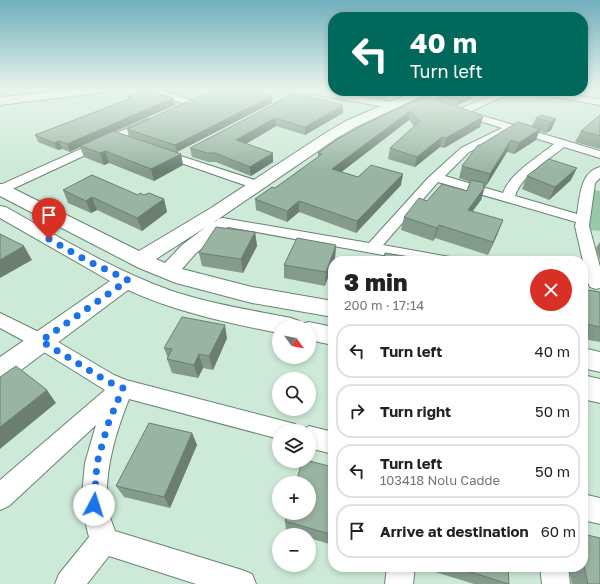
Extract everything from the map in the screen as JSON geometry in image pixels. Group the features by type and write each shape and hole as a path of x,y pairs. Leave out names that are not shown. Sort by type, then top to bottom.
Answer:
{"main road":[{"path":"140,260 217,212 332,135 370,116"},
{"path":"168,272 189,249 223,222 328,147 370,122 383,116"},
{"path":"0,189 140,260 184,278 252,295 328,308"},
{"path":"0,211 86,260 164,296 211,310 272,323"},
{"path":"0,371 128,280"},
{"path":"316,332 328,335"},
{"path":"588,359 600,362"},
{"path":"588,388 600,391"}],"street":[{"path":"476,116 600,155"},
{"path":"0,189 156,118"},
{"path":"372,249 436,177 465,150 512,128"},
{"path":"116,137 130,142"},
{"path":"508,198 512,186 537,163 563,143"},
{"path":"151,149 257,185"},
{"path":"178,158 192,151"},
{"path":"537,163 552,168"},
{"path":"593,282 583,226 600,171"},
{"path":"574,176 595,184"},
{"path":"436,177 508,198 583,226 600,235"},
{"path":"223,222 414,256"},
{"path":"0,320 41,341 107,381 123,388 272,427"},
{"path":"0,497 123,388"},
{"path":"104,541 94,505 97,463 108,424 123,388"},
{"path":"316,439 328,442"},
{"path":"588,508 600,511"},
{"path":"69,584 104,541"},
{"path":"104,541 242,584"},
{"path":"399,584 400,572"},
{"path":"555,572 556,584"}],"green space":[{"path":"592,190 600,191 600,231 590,230"}],"building":[{"path":"84,116 131,116 67,144 59,141 54,143 35,135"},
{"path":"155,116 232,116 175,145 127,129"},
{"path":"251,116 324,116 305,127 275,118 236,140 273,153 250,167 215,153 207,153 190,148"},
{"path":"382,116 403,116 332,169 358,177 371,165 403,174 357,221 299,201 287,211 255,199 272,187 275,188 322,154 318,153 336,140"},
{"path":"415,116 483,117 446,138 442,137 417,157 390,148 420,121"},
{"path":"539,116 546,116 556,119 551,122 536,118"},
{"path":"599,116 600,116 600,136 581,131"},
{"path":"518,122 540,129 519,143 511,140 490,174 462,166 478,145"},
{"path":"113,131 181,154 151,169 105,151 100,153 80,146"},
{"path":"549,159 577,168 555,187 527,176"},
{"path":"92,175 138,195 140,193 144,195 149,193 164,199 137,218 92,197 86,201 63,190"},
{"path":"471,180 485,183 483,186 485,187 468,210 503,220 493,242 439,225 437,228 404,217 419,198 427,201 442,184 467,191"},
{"path":"216,227 255,232 241,259 199,253"},
{"path":"0,234 24,246 0,260"},
{"path":"297,238 336,245 332,256 328,256 328,267 326,272 284,265"},
{"path":"385,253 404,256 384,256"},
{"path":"588,290 600,292 600,327 588,324"},
{"path":"182,317 225,325 209,356 199,354 194,365 167,359 172,349 164,348"},
{"path":"16,366 47,390 0,427 0,377"},
{"path":"149,423 192,433 164,497 116,486"},
{"path":"316,463 328,466 328,534 316,530 316,528 309,528 285,521 316,520 316,476 298,476 300,468 316,468"},
{"path":"588,535 600,538 600,584 588,584 585,572 588,572"},
{"path":"470,572 508,572 509,584"}],"route":[{"path":"49,239 86,260 128,280 41,341 107,381 123,388 108,424 97,463 94,505"}]}
